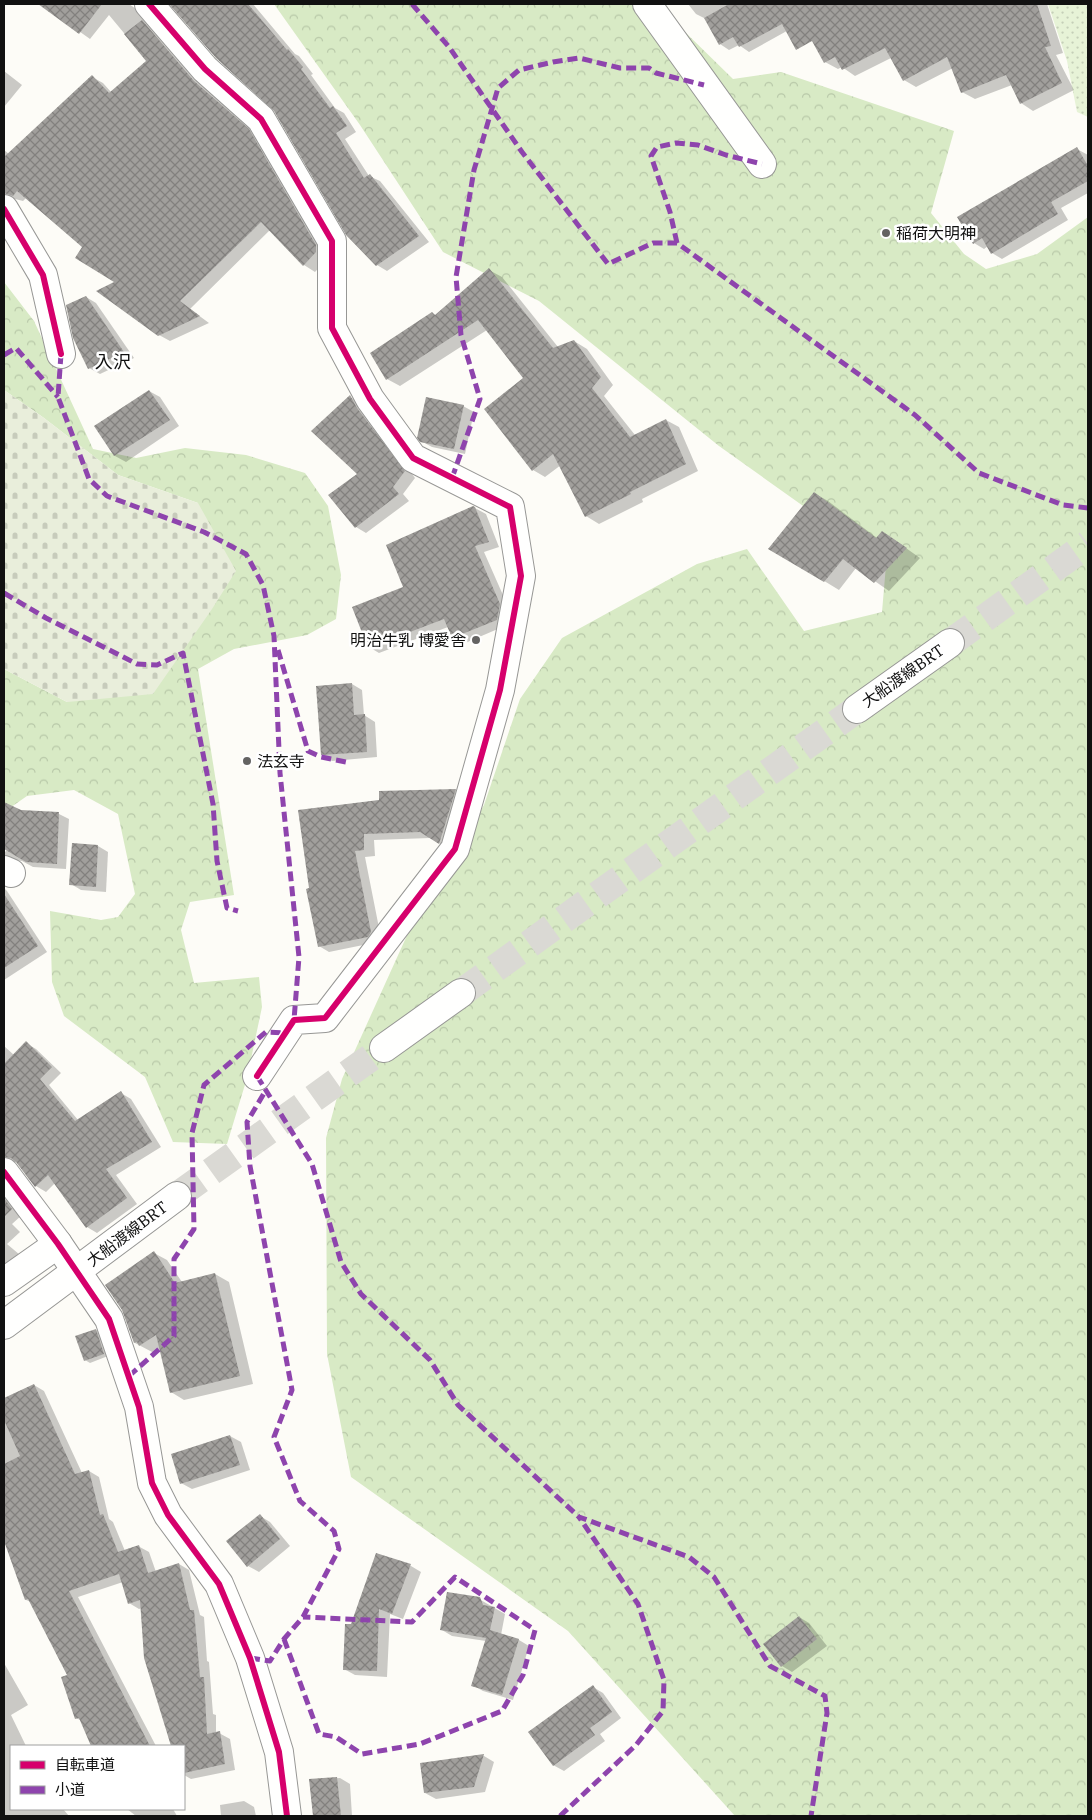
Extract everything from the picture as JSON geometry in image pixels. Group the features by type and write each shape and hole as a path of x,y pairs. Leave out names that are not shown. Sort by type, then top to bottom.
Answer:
{"street":[{"path":"148,4 205,69 260,119 332,241 332,328 370,399 413,458 510,507 521,576 500,690 455,849 325,1018 294,1020 257,1076"},
{"path":"647,4 762,164"},
{"path":"4,209 43,275 60,354"},
{"name":"大船渡線BRT","path":"857,709 950,643"},
{"path":"384,1048 461,993"},
{"path":"4,1172 78,1271 109,1319 118,1340 139,1407 152,1484 168,1515 219,1584 250,1658 279,1752 287,1816"},
{"name":"大船渡線BRT","path":"4,1325 177,1196"},
{"path":"4,1282 58,1244"}],"green space":[{"path":"274,4 664,4 684,31 733,79 781,72 954,131 931,213 964,254 986,269 1037,254 1088,217 1088,1816 735,1816 568,1631 351,1477 327,1354 326,1138 342,1079 409,931 484,805 520,699 562,638 697,564 747,549 804,631 882,612 886,565 719,446 539,301 443,252 360,125"},
{"path":"1048,4 1088,4 1088,117 1077,112 1067,61"},
{"path":"4,282 34,321 93,449 136,458 185,448 246,455 305,473 328,506 341,575 336,619 307,635 234,649 198,669 234,895 190,902 181,930 194,983 259,977 262,1007 247,1078 227,1144 173,1142 145,1077 64,1016 52,982 50,911 101,920 118,917 135,894 118,814 74,790 27,796 4,812 4,669 67,702 198,503 118,475 4,390"},
{"path":"4,390 118,475 198,503 236,571 153,694 67,702 4,669"}],"building":[{"path":"38,4 102,4 79,34"},
{"path":"169,4 248,4 303,67 301,69 330,108 333,106 347,126 336,133 364,178 370,174 419,236 376,266 346,235 274,111 216,58"},
{"path":"729,4 1037,4 1051,46 1045,47 1062,83 1020,104 1006,75 961,93 947,57 903,81 885,48 842,70 835,57 824,63 812,41 796,50 782,24 739,47 733,37 719,45 704,18"},
{"path":"142,20 194,81 249,129 316,245 316,252 303,266 261,222 180,301 200,316 158,336 96,291 114,282 75,258 82,247 17,191 13,196 4,193 4,157 92,75 109,93 146,61 124,34"},
{"path":"1077,147 1088,166 1088,181 1051,202 1058,214 991,254 982,238 973,244 957,217"},
{"path":"489,268 553,348 574,340 601,377 592,388 630,437 666,419 686,464 585,517 553,454 532,471 484,409 523,378 478,320 386,380 370,353 432,312 435,315"},
{"path":"86,296 124,352 88,369 73,338 66,305"},
{"path":"149,390 170,420 114,456 94,426"},
{"path":"350,395 357,408 405,471 393,487 399,494 355,528 328,495 357,474 311,431"},
{"path":"426,397 464,405 454,449 420,442 417,438"},
{"path":"814,492 876,538 882,531 907,548 874,583 843,559 824,582 768,549"},
{"path":"473,506 489,542 475,546 500,604 497,620 452,638 444,619 368,648 352,607 403,587 386,545"},
{"path":"352,683 354,715 365,714 367,752 321,755 316,686"},
{"path":"456,789 439,844 420,832 364,834 364,850 355,851 371,932 368,937 318,947 306,889 309,888 298,810 379,800 379,791"},
{"path":"4,802 21,810 59,812 57,864 26,862 4,849"},
{"path":"72,843 98,845 96,887 69,885"},
{"path":"4,894 38,946 4,968"},
{"path":"26,1041 52,1067 40,1079 75,1121 121,1091 152,1142 106,1169 127,1198 86,1228 48,1175 35,1187 16,1162 11,1158 4,1157 4,1064"},
{"path":"4,1198 12,1209 4,1217"},
{"path":"154,1251 175,1283 215,1273 240,1376 170,1393 156,1335 139,1346 137,1342 134,1343 122,1310 105,1285"},
{"path":"96,1329 104,1354 84,1361 75,1336"},
{"path":"34,1384 75,1474 89,1470 100,1515 103,1514 118,1552 139,1545 148,1573 179,1563 190,1610 194,1610 200,1677 204,1677 207,1734 220,1731 225,1764 185,1773 185,1745 171,1745 144,1658 140,1600 128,1604 119,1574 69,1591 149,1745 91,1745 79,1718 75,1719 61,1677 67,1675 28,1599 25,1600 4,1541 4,1464 20,1456 4,1420 4,1398"},
{"path":"230,1435 240,1465 180,1484 171,1454"},
{"path":"260,1514 280,1539 247,1567 226,1541"},
{"path":"376,1553 411,1564 392,1614 379,1609 377,1671 343,1670 345,1624 351,1624"},
{"path":"447,1592 480,1597 483,1605 495,1607 490,1630 519,1639 502,1695 471,1686 486,1638 440,1630"},
{"path":"799,1616 817,1639 781,1667 763,1644"},
{"path":"593,1685 612,1712 590,1728 595,1735 553,1766 528,1732"},
{"path":"484,1754 474,1787 424,1793 420,1763"},
{"path":"337,1777 341,1816 313,1816 309,1779"}],"tunnel":[{"path":"950,643 1088,544"},
{"path":"461,993 857,709"},
{"path":"177,1196 384,1048"}],"marked path":[{"path":"412,4 449,47 522,152 608,264 653,243 677,243 915,415 979,473 1063,505 1088,508"},
{"path":"452,478 480,399 461,335 456,277 474,170 498,88 519,70 579,58 620,68 649,68 656,73 704,85"},
{"path":"677,243 670,212 651,156 657,147 676,143 698,145 726,155 762,164"},
{"path":"4,355 16,348 58,397"},
{"path":"61,354 58,397 89,479 107,496 204,532 246,554 263,585 274,636 280,773 299,957 294,1020"},
{"path":"4,593 46,618 137,664 157,665 183,653 213,804 217,861 227,908 238,911"},
{"path":"278,650 308,751 321,757 346,762"},
{"path":"129,1376 174,1336 174,1259 194,1229 192,1133 204,1085 266,1032 285,1033"},
{"path":"257,1076 312,1164 341,1262 361,1294 430,1360 458,1405 579,1517 689,1557 714,1577 770,1666 825,1696 827,1713 811,1816"},
{"path":"250,1658 270,1661 284,1639 303,1617 339,1549 334,1531 300,1501 274,1437 292,1390 250,1166 247,1122 266,1090"},
{"path":"560,1816 636,1745 663,1711 664,1680 638,1604 579,1517"},
{"path":"284,1639 319,1734 336,1737 362,1754 420,1744 502,1711 523,1675 535,1630 455,1577 412,1622 303,1617"}],"cycle path":[{"path":"149,4 205,69 261,119 332,241 332,328 370,399 413,458 510,507 521,576 500,690 455,849 325,1018 294,1020 257,1076"},
{"path":"4,209 43,275 61,354"},
{"path":"4,1172 58,1244 109,1319 139,1407 152,1483 168,1515 219,1584 250,1658 279,1752 287,1816"}],"place":[{"name":"稲荷大明神","path":"886,233"},
{"name":"明治牛乳 博愛舎","path":"476,640"},
{"name":"法玄寺","path":"247,761"}],"district":[{"name":"入沢","path":"113,361"}]}
